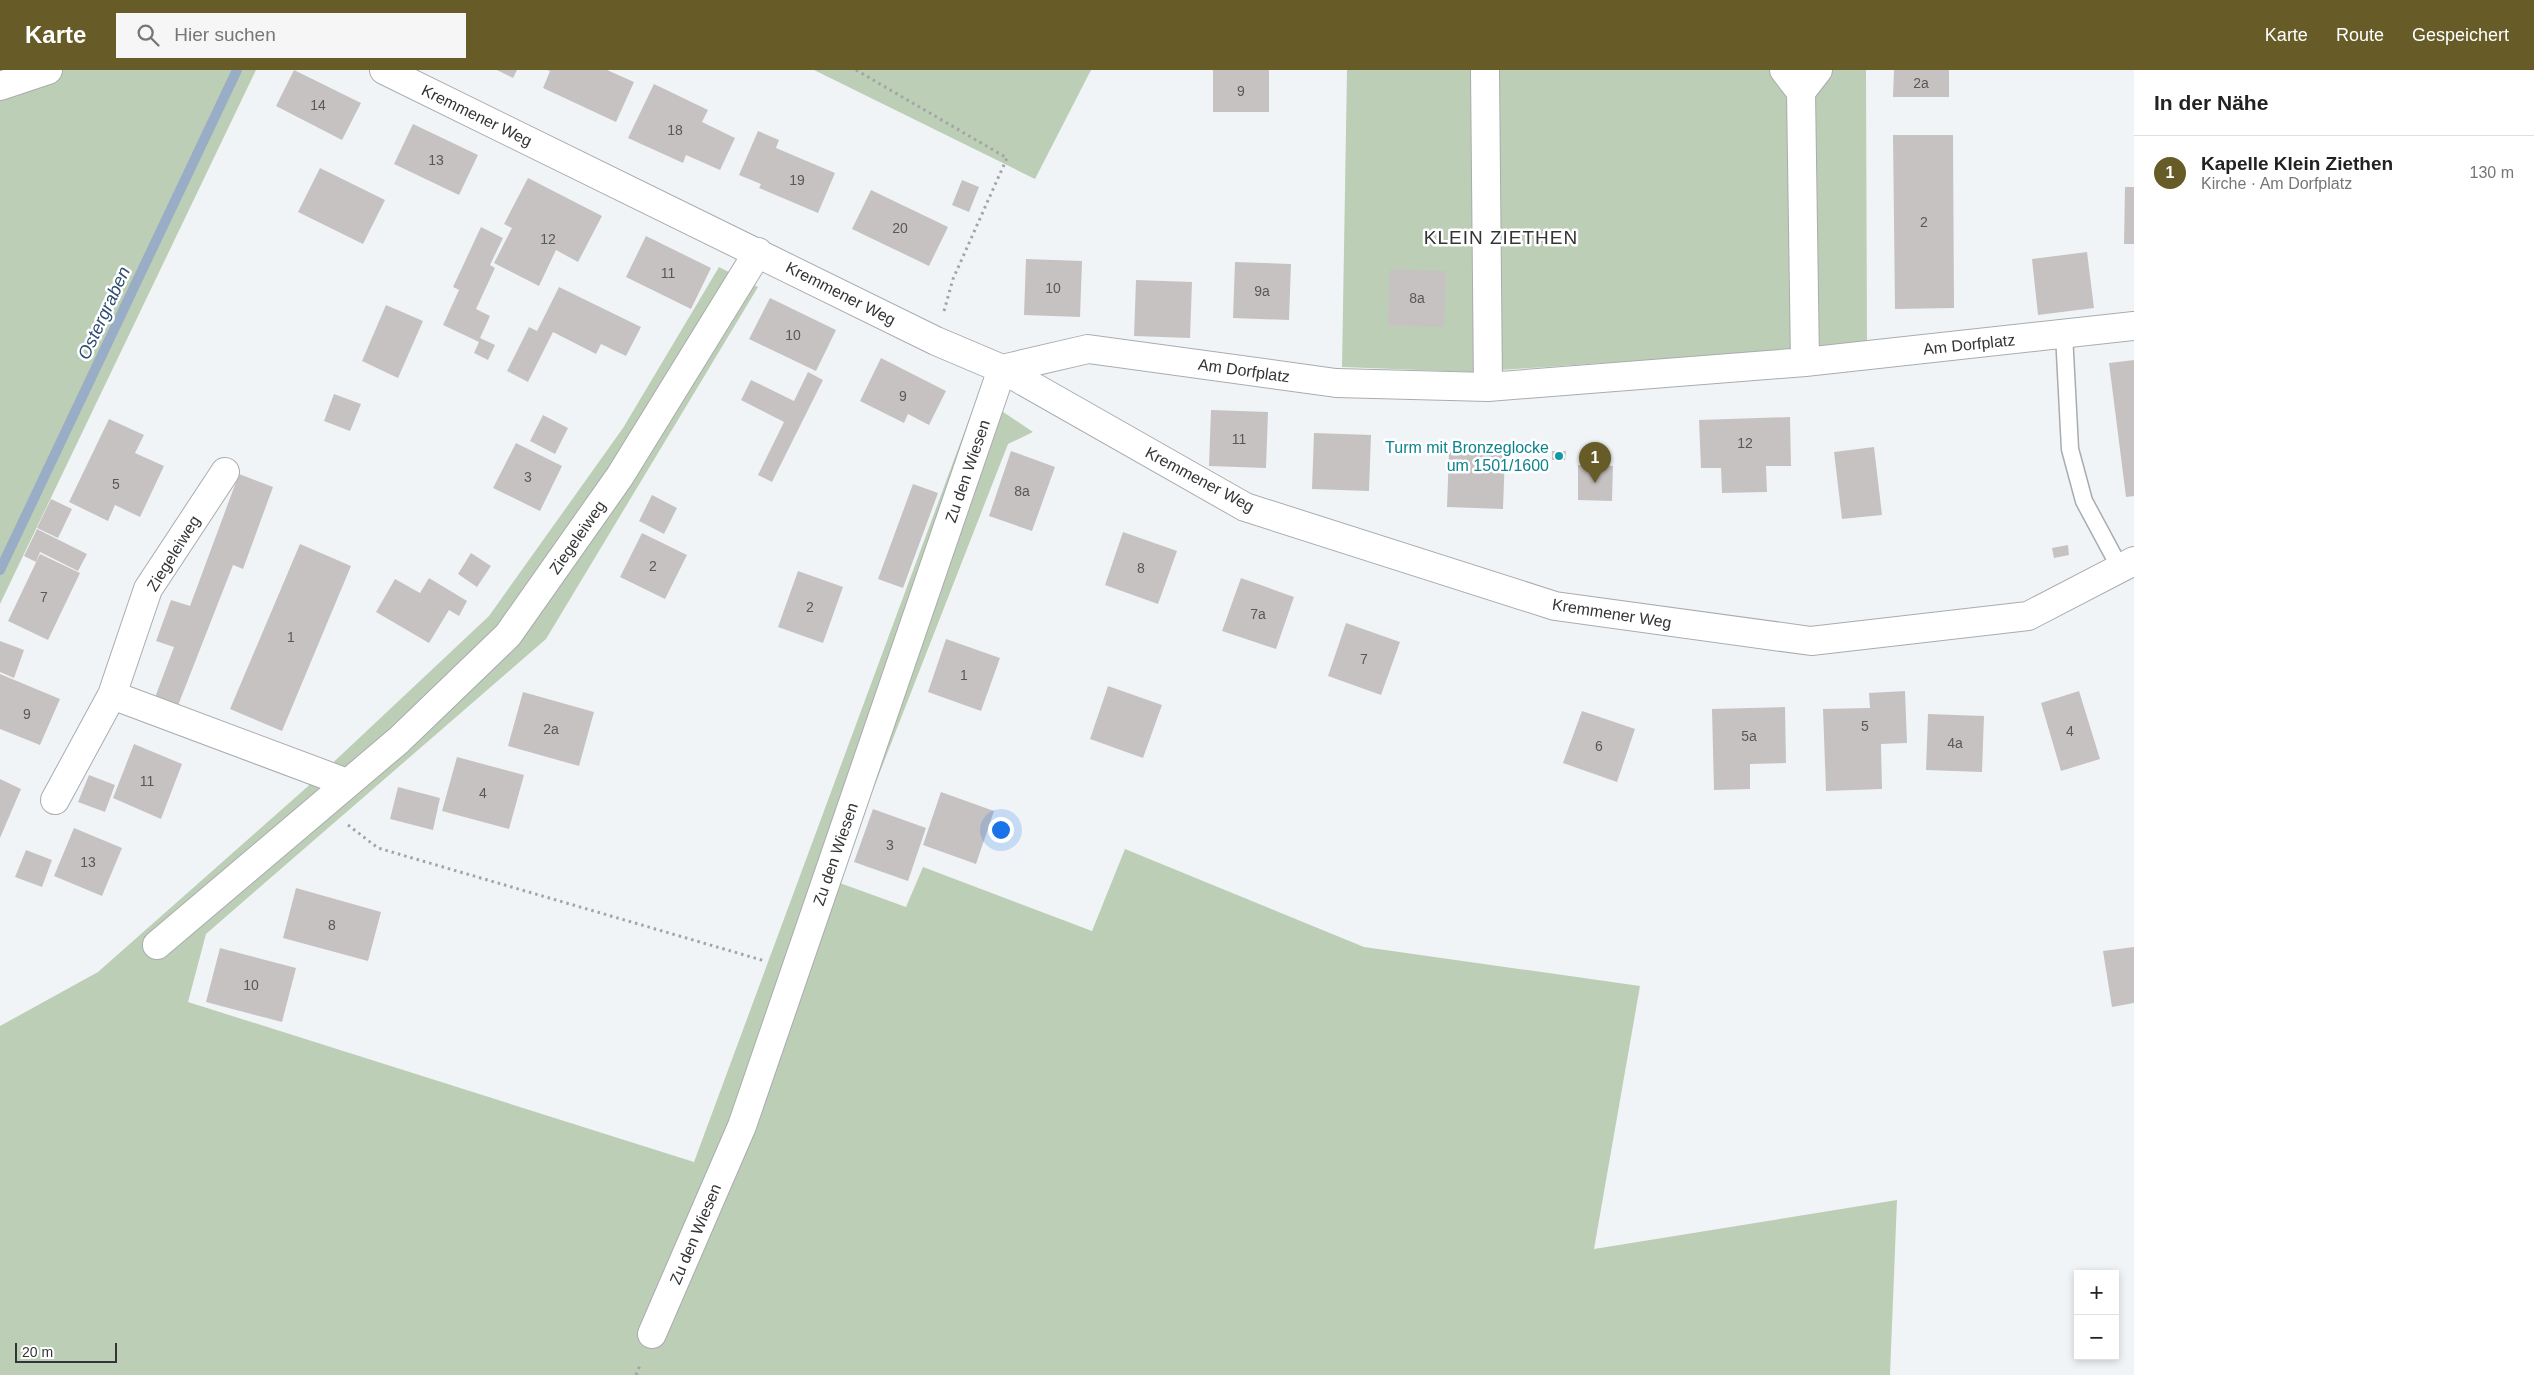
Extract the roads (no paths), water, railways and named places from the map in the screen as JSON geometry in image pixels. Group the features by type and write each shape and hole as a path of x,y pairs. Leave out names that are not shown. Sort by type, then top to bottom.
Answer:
{"street":[{"path":"0,86 48,70"},
{"name":"Kremmener Weg","path":"384,70 936,341 1002,369 1245,506 1555,606 1811,641 2028,616 2127,564"},
{"path":"1485,70 1488,387"},
{"path":"1784,70 1801,92 1805,362"},
{"path":"1801,92 1818,70"},
{"name":"Ziegeleiweg","path":"158,945 399,740 508,635 620,476 758,252"},
{"name":"Am Dorfplatz","path":"1002,369 1088,349 1336,383 1488,387 1805,362 2134,326"},
{"name":"Zu den Wiesen","path":"652,1334 742,1126 1002,369"},
{"name":"Ziegeleiweg","path":"55,800 112,695 148,589 224,472"},
{"path":"112,695 347,783"}],"lane":[{"path":"2064,334 2070,449 2084,501 2127,564"}],"waterway":[{"name":"Ostergraben","path":"0,570 237,70"}],"place":[{"name":"Turm mit Bronzeglocke um 1501/1600","path":"1559,456"},
{"name":"Kapelle Klein Ziethen","path":"1595,483"}],"district":[{"name":"KLEIN ZIETHEN","path":"1501,237"}]}
